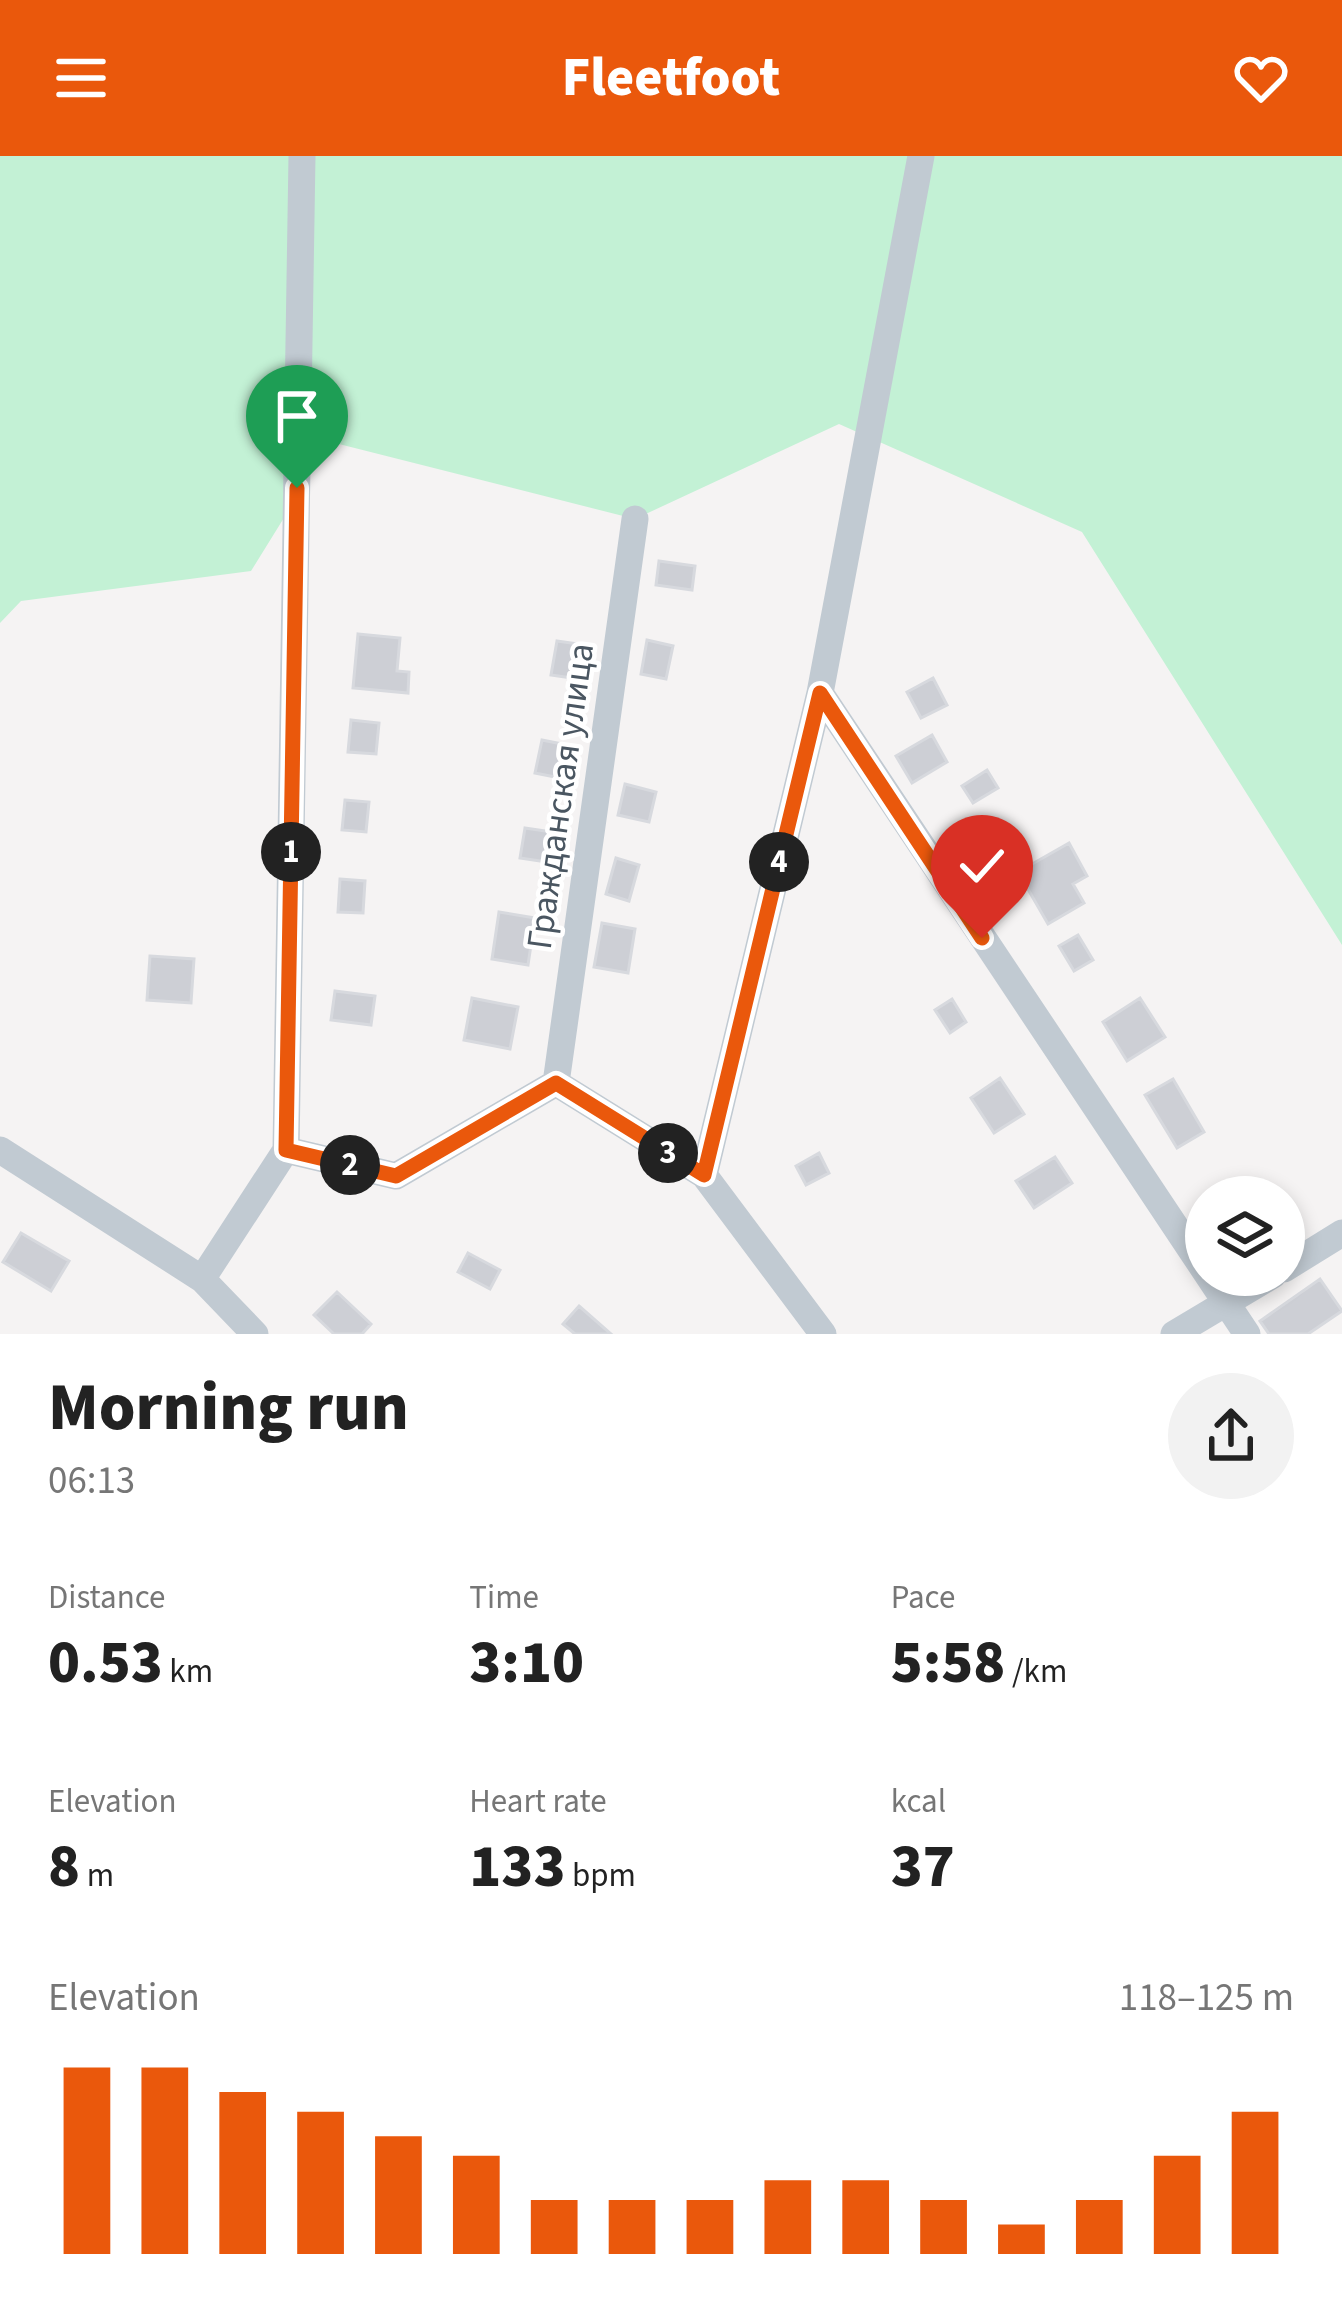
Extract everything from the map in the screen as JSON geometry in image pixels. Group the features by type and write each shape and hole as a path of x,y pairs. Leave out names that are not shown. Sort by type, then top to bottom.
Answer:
{"street":[{"path":"202,1280 286,1150 302,156"},
{"path":"704,1175 820,693 921,156"},
{"name":"Гражданская улица","path":"556,1083 634,519"},
{"path":"820,693 1246,1334"},
{"path":"286,1150 396,1176 556,1083 704,1175 823,1334"},
{"path":"0,1150 202,1280 256,1334"},
{"path":"1305,1256 1342,1233"},
{"path":"1174,1334 1239,1296"}],"green space":[{"path":"0,156 1342,156 1342,945 1082,532 839,424 635,519 331,442 251,571 21,601 0,623"}],"building":[{"path":"659,561 695,566 692,590 656,585"},
{"path":"358,634 400,638 397,671 409,672 408,693 353,688"},
{"path":"647,640 673,646 666,679 641,674"},
{"path":"557,641 585,645 579,679 551,675"},
{"path":"933,678 947,705 921,718 907,692"},
{"path":"351,720 379,723 376,754 348,752"},
{"path":"932,735 947,762 912,783 896,756"},
{"path":"542,740 567,745 560,778 535,773"},
{"path":"987,770 998,788 973,803 962,786"},
{"path":"625,784 656,792 649,822 618,815"},
{"path":"345,800 369,802 366,832 342,830"},
{"path":"525,828 552,832 547,862 520,858"},
{"path":"1069,843 1087,876 1073,884 1084,903 1048,924 1018,872"},
{"path":"616,858 639,865 629,901 606,894"},
{"path":"340,879 365,881 363,913 338,912"},
{"path":"499,912 535,918 528,965 492,959"},
{"path":"602,923 635,929 628,973 594,967"},
{"path":"1078,935 1093,960 1074,971 1059,946"},
{"path":"150,956 194,959 191,1003 147,1000"},
{"path":"335,991 375,996 371,1025 331,1020"},
{"path":"472,998 518,1007 510,1049 464,1040"},
{"path":"1140,998 1165,1037 1127,1061 1103,1022"},
{"path":"952,999 966,1022 950,1033 935,1010"},
{"path":"1000,1078 1024,1114 994,1133 971,1098"},
{"path":"1173,1079 1204,1132 1177,1148 1145,1095"},
{"path":"819,1153 829,1173 806,1185 796,1166"},
{"path":"1055,1157 1072,1183 1034,1208 1016,1181"},
{"path":"21,1233 69,1261 51,1291 3,1262"},
{"path":"468,1253 500,1270 490,1289 458,1272"},
{"path":"1320,1279 1342,1311 1308,1334 1269,1334 1260,1321 1296,1296 1305,1296 1305,1290"},
{"path":"337,1292 371,1324 362,1334 334,1334 314,1315"},
{"path":"579,1306 611,1334 575,1334 563,1324"}],"route":[{"path":"297,488 286,1150 396,1176 556,1083 704,1175 820,693 982,938"}]}
